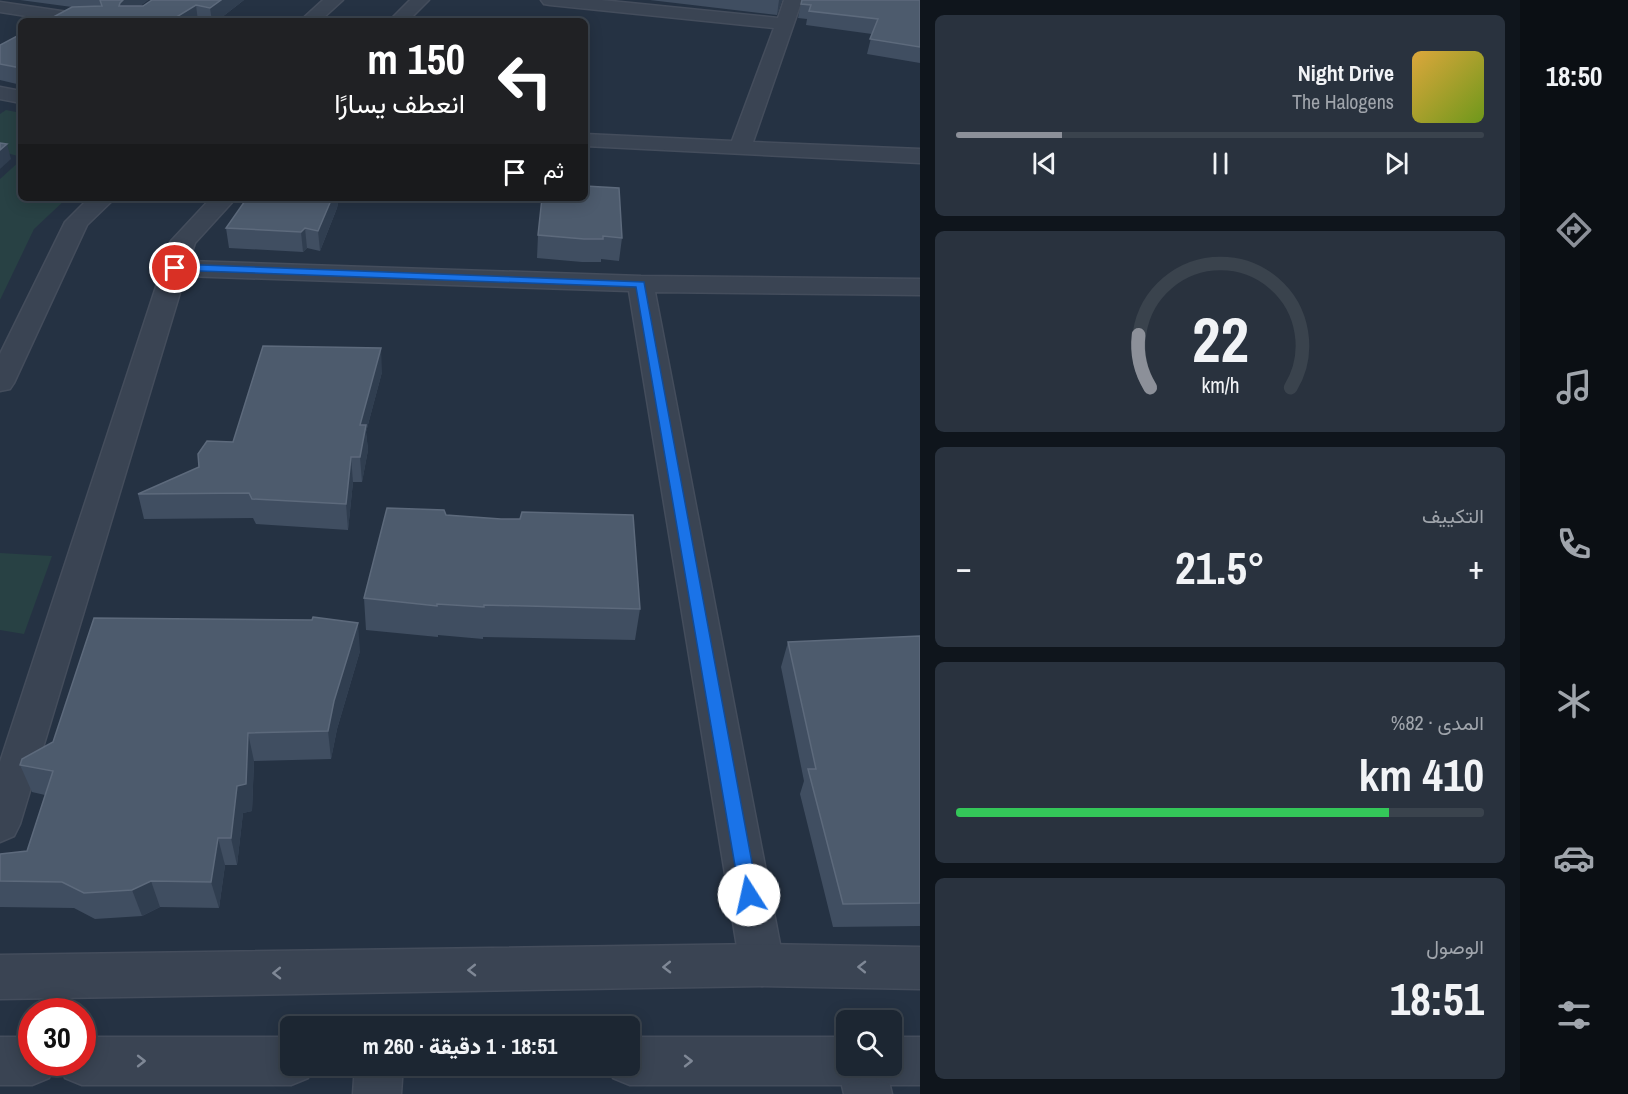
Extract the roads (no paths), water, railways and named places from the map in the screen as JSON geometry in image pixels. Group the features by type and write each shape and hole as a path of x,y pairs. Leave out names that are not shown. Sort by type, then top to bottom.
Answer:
{"street":[{"path":"313,18 334,0"},
{"path":"401,18 420,0"},
{"path":"550,0 784,24"},
{"path":"740,148 793,0"},
{"path":"0,7 75,18"},
{"path":"0,93 18,96"},
{"path":"588,140 920,156"},
{"path":"0,383 77,222 100,201"},
{"path":"0,824 183,241 221,201"},
{"path":"175,268 641,284 920,287"},
{"path":"641,284 762,965"},
{"path":"0,977 762,965 920,968"},
{"path":"0,1061 18,1061"},
{"path":"96,1061 280,1061"},
{"path":"640,1061 836,1061"},
{"path":"902,1061 920,1061"},
{"path":"377,1094 378,1076"},
{"path":"864,1076 868,1094"}]}
